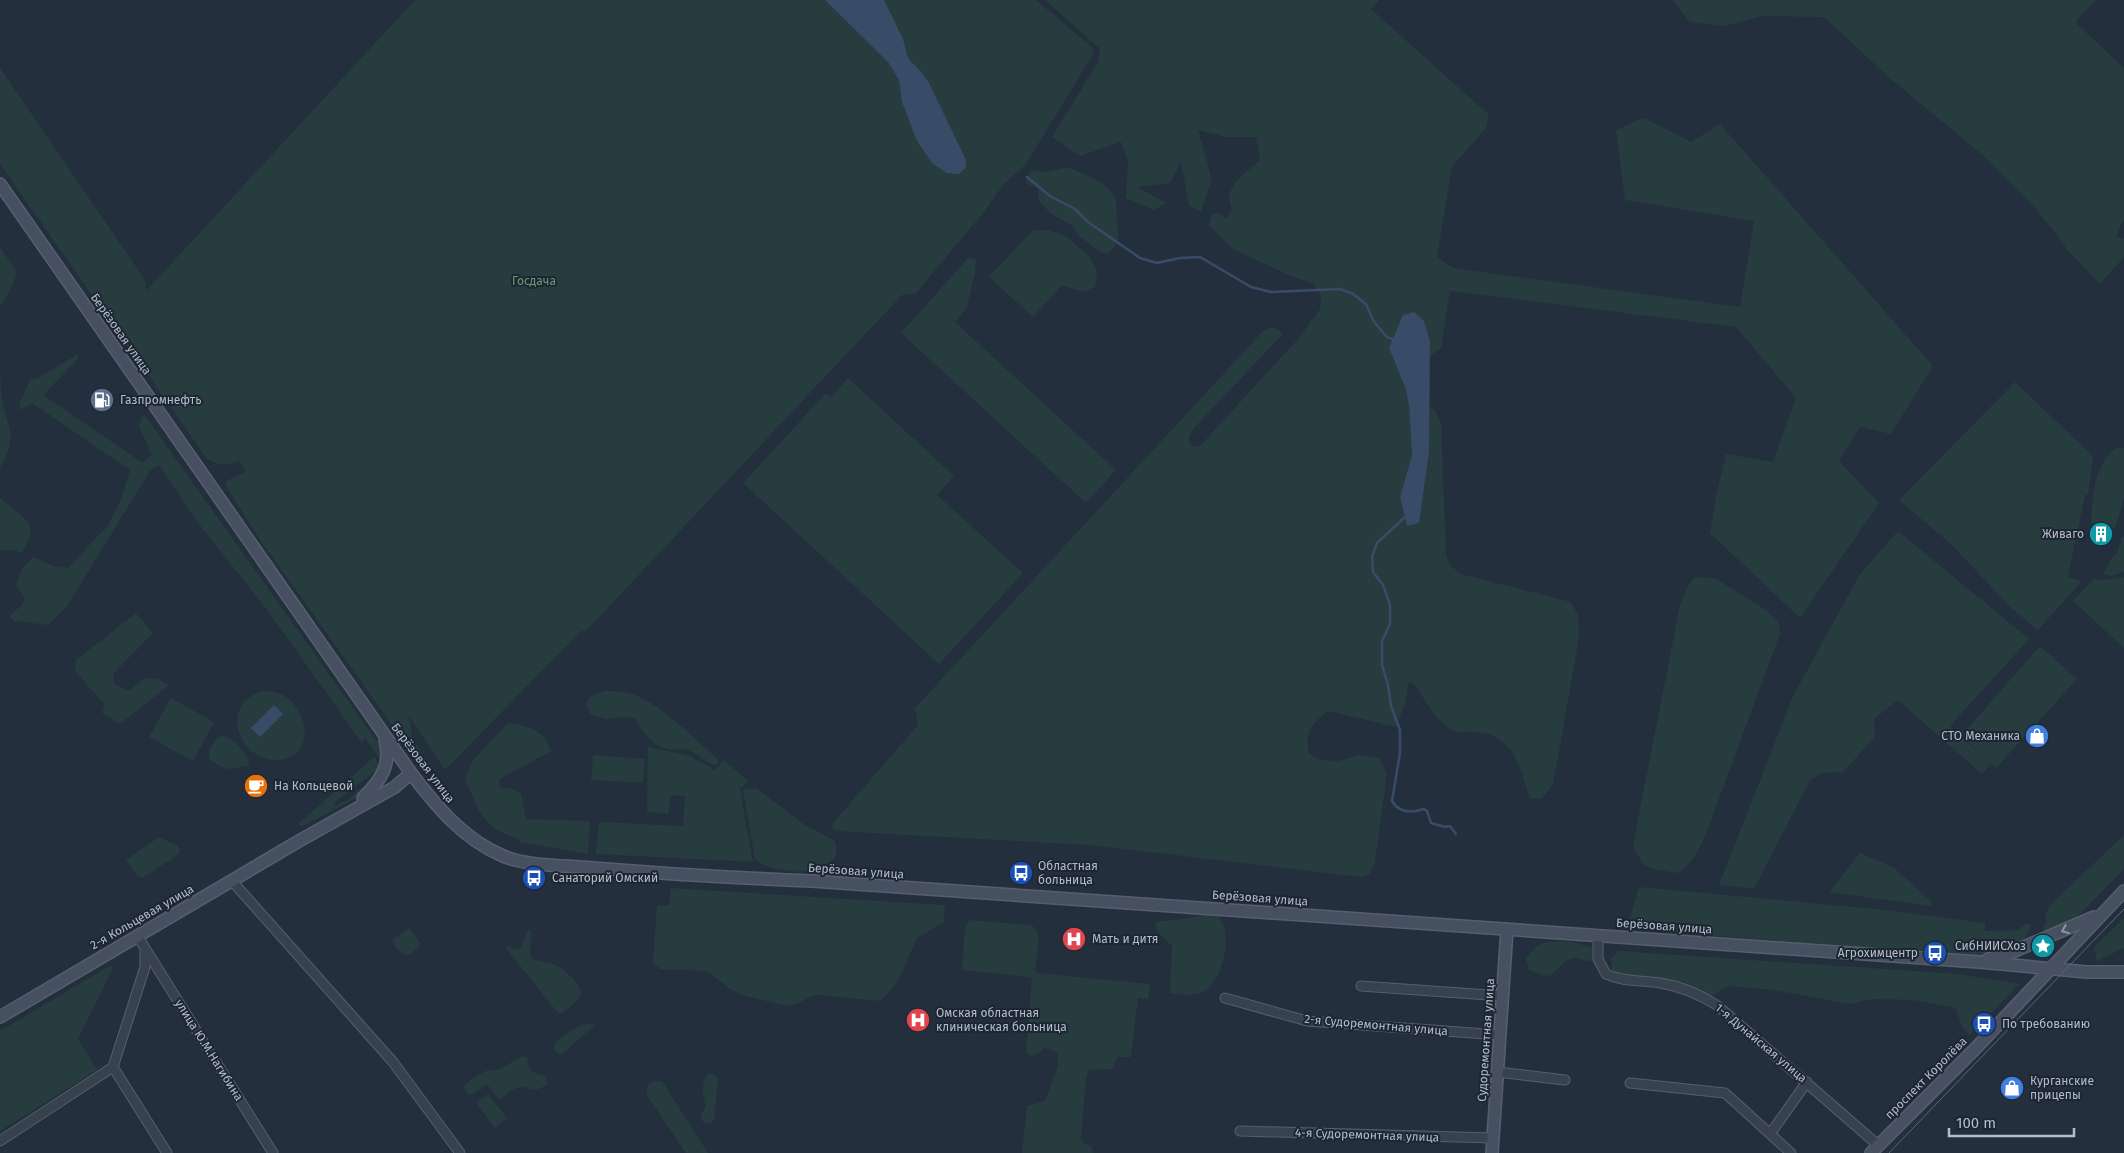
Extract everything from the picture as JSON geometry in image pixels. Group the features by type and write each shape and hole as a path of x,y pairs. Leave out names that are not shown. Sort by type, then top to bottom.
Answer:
{"main road":[{"name":"Берёзовая улица","path":"0,184 411,773 436,806 457,826 496,852 525,862 657,873 820,882 1507,929 1979,962 2087,972 2124,972"},
{"path":"364,798 379,780 387,763 388,752 383,734"},
{"name":"2-я Кольцевая улица","path":"299,841 391,781 411,773"},
{"name":"2-я Кольцевая улица","path":"0,1017 299,841 395,787 411,773"},
{"name":"проспект Королёва","path":"1875,1149 1976,1048 2124,890"},
{"path":"1979,962 2002,956 2102,913"},
{"name":"Судоремонтная улица","path":"1492,1153 1507,929"}],"street":[{"path":"232,881 393,1062 460,1153"},
{"name":"1-я Дунайская улица","path":"1598,936 1598,959 1606,974 1625,980 1660,983 1708,1000 1724,1010 1770,1052 1807,1082 1875,1149"},
{"name":"улица Ю.М.Нагибина","path":"138,937 273,1153"},
{"path":"0,1141 114,1067 145,967 145,948"},
{"path":"1361,986 1503,996"},
{"name":"2-я Судоремонтная улица","path":"1225,998 1307,1021 1500,1035"},
{"path":"114,1067 167,1153"},
{"path":"1498,1072 1565,1080"},
{"path":"1770,1134 1807,1082"},
{"path":"1630,1083 1725,1092 1791,1153"},
{"name":"4-я Судоремонтная улица","path":"1240,1131 1493,1138"}],"green space":[{"name":"Госдача","path":"415,0 1036,0 1094,49 1093,54 1026,164 1003,185 983,213 916,293 902,295 586,631 581,631 445,770 409,716 412,735 423,756 422,762 419,763 261,541 225,485 228,480 246,472 239,461 223,464 207,459 0,164 0,68 145,280 146,291"},
{"path":"1045,0 1379,0 1371,9 1489,115 1486,128 1452,167 1437,257 1453,268 1740,307 1754,221 1625,200 1616,130 1643,118 1691,142 1720,124 1933,366 1891,434 1860,427 1839,461 1879,503 1800,618 1710,533 1726,454 1773,462 1796,398 1736,327 1450,291 1441,348 1430,356 1430,341 1390,350 1405,387 1409,405 1412,455 1400,497 1407,526 1429,452 1428,407 1435,410 1441,423 1446,555 1451,566 1461,574 1571,602 1578,615 1579,638 1553,785 1541,799 1530,798 1519,765 1508,747 1490,735 1452,730 1435,715 1416,687 1409,681 1405,703 1396,727 1328,711 1314,724 1309,734 1309,753 1320,760 1338,761 1358,755 1379,758 1387,773 1375,862 1370,874 1361,877 1090,845 835,831 832,827 833,823 918,725 915,708 1263,331 1272,327 1280,330 1282,335 1194,428 1189,437 1191,446 1199,447 1298,339 1320,309 1321,295 1314,284 1291,276 1233,249 1209,225 1212,215 1218,212 1227,219 1232,209 1230,194 1232,187 1241,176 1260,160 1256,137 1226,137 1198,130 1212,180 1201,211 1189,206 1181,162 1170,183 1137,187 1166,203 1154,210 1126,198 1128,162 1121,142 1080,156 1052,137 1098,62 1100,49"},
{"path":"1673,0 2096,0 2075,22 2124,68 2124,220 2117,237 2124,239 2124,257 2100,284 2070,253 2035,207 1986,158 1892,80 1824,17 1762,16 1724,26 1690,22"},
{"path":"1068,167 1100,182 1111,191 1114,197 1119,235 1116,245 1109,253 1102,253 1080,237 1070,224 1051,214 1039,201 1038,188 1027,184 1026,179 1030,171 1046,172"},
{"path":"1033,230 1048,230 1065,236 1089,256 1097,272 1095,287 1083,292 1062,285 1033,317 989,277"},
{"path":"0,248 17,271 13,285 0,307"},
{"path":"968,258 976,259 975,273 967,307 955,322 1116,470 1086,503 901,333"},
{"path":"78,354 78,359 43,395 143,463 152,454 139,427 142,416 146,417 381,747 384,764 365,738 362,743 268,611 199,524 159,465 150,471 67,606 48,625 14,621 9,616 22,605 25,599 16,585 22,568 34,557 53,566 68,568 109,524 121,499 130,470 32,403 21,410 19,405 30,380 38,378"},
{"path":"0,367 2,398 10,429 10,442 9,449 0,468"},
{"path":"848,378 954,476 937,495 1023,573 939,664 743,483 826,393 831,397"},
{"path":"2015,382 2093,456 2088,495 2085,495 2068,577 2082,581 2038,630 2010,607 1952,545 1899,500"},
{"path":"2116,448 2124,448 2124,498 2115,529 2091,523 2094,492 2099,473 2108,455"},
{"path":"0,498 29,522 31,535 22,553 12,550 2,551 0,549"},
{"path":"1898,531 2029,639 1950,726 1980,754 1965,738 1968,728 2040,646 2077,679 1996,768 1991,764 1982,774 1898,700 1874,719 1875,737 1843,772 1823,773 1810,780 1754,889 1719,885 1793,696 1860,574"},
{"path":"2122,536 2124,537 2124,572 2111,576 2103,574 2113,556 2117,554"},
{"path":"1694,577 1715,578 1766,610 1779,623 1780,634 1704,839 1690,862 1677,873 1649,867 1641,860 1633,845 1680,605"},
{"path":"2124,577 2124,648 2073,601 2094,579 2104,580"},
{"path":"136,613 153,633 113,674 113,683 129,691 144,678 158,679 169,685 120,724 102,713 105,705 75,671 76,660"},
{"path":"262,691 274,692 285,696 295,705 302,717 305,737 300,748 292,756 272,760 259,756 248,747 240,736 237,723 239,711 247,699"},
{"path":"605,691 628,693 651,703 675,721 718,759 718,765 707,762 690,751 669,750 661,747 648,737 635,719 625,717 606,719 590,714 586,703 592,695"},
{"path":"171,698 214,722 193,761 149,737"},
{"path":"508,723 528,727 539,733 551,751 500,779 499,787 513,789 521,794 526,819 590,821 588,854 519,842 520,839 497,830 479,809 465,779 472,761"},
{"path":"222,735 231,739 240,747 247,757 249,766 226,769 210,760 209,753 212,746"},
{"path":"648,747 690,756 715,770 724,760 748,781 740,789 753,862 596,854 599,822 683,826 685,796 671,795 668,814 647,812"},
{"path":"593,755 645,759 643,783 591,780"},
{"path":"374,757 379,765 378,769 335,802 334,807 350,798 379,773 356,798 303,826 298,824"},
{"path":"756,788 805,825 835,841 836,854 830,863 820,869 791,871 764,865 755,859 743,790"},
{"path":"2124,835 2124,869 2071,923 2044,931 2043,928 2047,920 2045,914 2052,903"},
{"path":"159,837 178,846 180,851 175,857 144,877 138,877 126,860"},
{"path":"1860,853 1893,867 1932,902 1931,906 1829,892"},
{"path":"1639,887 1876,909 1985,923 1985,931 2017,930 2027,923 2031,924 2031,927 2021,945 1985,957 1627,929"},
{"path":"671,888 945,905 944,922 917,938 898,981 881,1001 820,995 811,996 799,1003 788,1006 745,996 729,988 707,971 660,969 653,963 657,905 669,906"},
{"path":"1216,914 1223,924 1226,942 1225,953 1218,975 1212,984 1197,994 1170,993 1172,946 1158,932 1155,925 1160,921"},
{"path":"2124,918 2124,948 2097,961 2094,948"},
{"path":"970,920 1029,925 1035,928 1038,936 1035,970 1037,973 1149,984 1148,999 1138,998 1131,1057 1117,1057 1113,1069 1089,1070 1086,1078 1081,1139 1084,1144 1091,1146 1093,1153 1022,1153 1027,1106 1045,1101 1058,1066 1057,1052 1044,1048 1037,1055 1030,1056 1026,1052 1032,979 1030,977 962,970 965,927"},
{"path":"409,928 421,944 410,954 404,955 395,946 393,939"},
{"path":"528,930 532,932 530,950 532,959 555,965 571,976 579,986 580,996 563,1013 558,1013 506,948 508,946 514,950 520,948"},
{"path":"1559,941 1572,942 1594,948 1596,952 1593,961 1577,958 1569,959 1551,976 1529,970 1526,959 1539,945"},
{"path":"1619,951 1958,974 2019,984 1970,1035 1962,1028 1956,1008 1913,1000 1872,999 1850,1004 1774,990 1729,986 1709,997 1623,975 1612,970 1611,958"},
{"path":"111,965 112,970 78,1039 97,1070 0,1131 0,1031"},
{"path":"587,1023 595,1025 562,1054 556,1052 554,1048 556,1041 575,1028"},
{"path":"522,1056 528,1057 529,1068 545,1076 548,1084 539,1089 518,1087 499,1100 487,1084 472,1094 468,1094 464,1089 465,1085 480,1073 489,1070 499,1070"},
{"path":"708,1074 713,1074 718,1078 714,1120 710,1124 702,1121 701,1115 706,1107 703,1086"},
{"path":"655,1081 662,1081 708,1153 686,1153 646,1094 649,1084"},
{"path":"488,1094 507,1118 495,1128 476,1103"}],"water":[{"path":"825,0 884,0 903,39 907,55 929,83 966,160 966,167 959,174 947,173 933,164 917,141 902,102 899,80 888,62"},
{"path":"1414,312 1424,321 1430,341 1429,452 1419,523 1407,526 1400,497 1412,455 1409,405 1405,387 1389,348 1403,315"},
{"path":"274,705 283,714 260,737 251,728"}],"waterway":[{"path":"1027,177 1050,196 1075,209 1088,222 1140,258 1157,263 1180,258 1200,257 1251,287 1271,292 1340,289 1353,294 1366,304 1374,322 1387,337 1395,340"},
{"path":"1405,517 1377,543 1372,557 1373,572 1383,585 1390,605 1390,624 1382,641 1382,665 1388,685 1391,706 1400,730 1400,753 1392,801 1402,810 1415,811 1424,809 1427,811 1431,823 1445,827 1450,826 1456,834"}],"tram line":[{"path":"1889,1153 2124,909"}],"place":[{"name":"Газпромнефть","path":"102,400"},
{"name":"Живаго","path":"2101,534"},
{"name":"СТО Механика","path":"2037,736"},
{"name":"На Кольцевой","path":"256,786"},
{"name":"Областная больница","path":"1021,873"},
{"name":"Санаторий Омский","path":"534,878"},
{"name":"Мать и дитя","path":"1074,939"},
{"name":"СибНИИСХоз","path":"2043,946"},
{"name":"Агрохимцентр","path":"1935,953"},
{"name":"Омская областная клиническая больница","path":"918,1020"},
{"name":"По требованию","path":"1984,1024"},
{"name":"Курганские прицепы","path":"2012,1088"}]}
